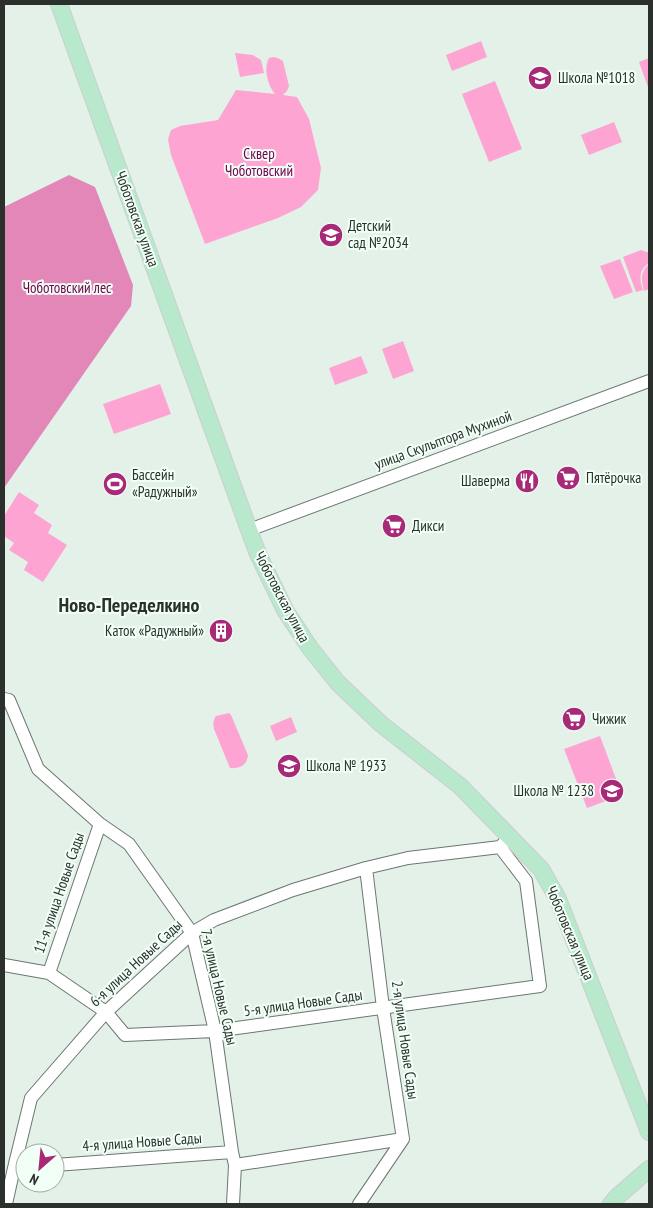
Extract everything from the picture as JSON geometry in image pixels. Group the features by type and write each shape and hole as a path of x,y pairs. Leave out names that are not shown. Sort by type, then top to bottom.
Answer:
{"main road":[{"name":"Чоботовская улица","path":"59,4 249,530 258,554 286,610 310,648 338,683 381,724 460,786 505,842 541,869 558,899 649,1132"},
{"path":"610,1204 649,1168"}],"street":[{"name":"улица Скульптора Мухиной","path":"249,530 649,381"},
{"name":"7-я улица Новые Сады","path":"4,698 9,700 38,770 100,824 129,844 192,932 215,1031 235,1165 234,1204"},
{"name":"11-я улица Новые Сады","path":"49,973 100,824"},
{"name":"6-я улица Новые Сады","path":"23,1143 31,1098 106,1012 192,932 214,920 293,890 366,868 408,858 505,842"},
{"name":"5-я улица Новые Сады","path":"4,965 49,973 106,1012 125,1035 215,1031 540,986 526,880 505,842"},
{"name":"2-я улица Новые Сады","path":"366,868 383,1008 403,1140"},
{"path":"235,1165 403,1140"},
{"path":"359,1204 403,1140"},
{"name":"4-я улица Новые Сады","path":"65,1164 232,1152"},
{"name":"6-я улица Новые Сады","path":"6,1204 15,1178"}],"green space":[{"path":"481,41 487,57 452,71 446,55"},
{"path":"235,53 253,55 261,60 264,73 240,77"},
{"name":"Сквер Чоботовский","path":"273,57 283,61 289,86 283,95 297,97 309,119 321,168 318,190 301,207 278,218 205,244 171,155 168,139 171,130 180,126 218,120 236,90 275,94 270,87 266,72 267,62 269,58"},
{"path":"649,58 649,90 639,62"},
{"path":"495,81 522,149 489,162 462,94"},
{"path":"614,122 622,142 589,155 581,135"},
{"name":"Чоботовский лес","path":"69,175 95,187 133,285 131,306 4,488 4,207"},
{"path":"641,250 649,252 649,263 643,268 641,275 643,290 636,292 623,257"},
{"path":"620,259 633,292 614,299 600,266"},
{"path":"649,264 649,289 644,291 642,276"},
{"path":"403,341 414,371 393,379 382,349"},
{"path":"361,356 368,373 335,385 329,368"},
{"path":"160,384 171,414 114,434 103,404"},
{"path":"19,492 39,505 34,513 52,525 48,533 67,545 43,582 24,570 28,562 9,550 14,543 4,536 4,516"},
{"path":"229,713 248,755 245,764 237,768 230,768 214,729 216,716"},
{"path":"291,717 297,732 276,741 270,726"},
{"path":"600,736 622,795 587,808 564,749"}],"place":[{"name":"Школа №1018","path":"540,78"},
{"name":"Детский сад №2034","path":"331,235"},
{"name":"Пятёрочка","path":"568,478"},
{"name":"Шаверма","path":"527,481"},
{"name":"Бассейн «Радужный»","path":"115,484"},
{"name":"Дикси","path":"394,526"},
{"name":"Каток «Радужный»","path":"221,631"},
{"name":"Чижик","path":"574,719"},
{"name":"Школа № 1933","path":"289,766"},
{"name":"Школа № 1238","path":"612,791"}],"district":[{"name":"Ново-Переделкино","path":"129,605"}]}
